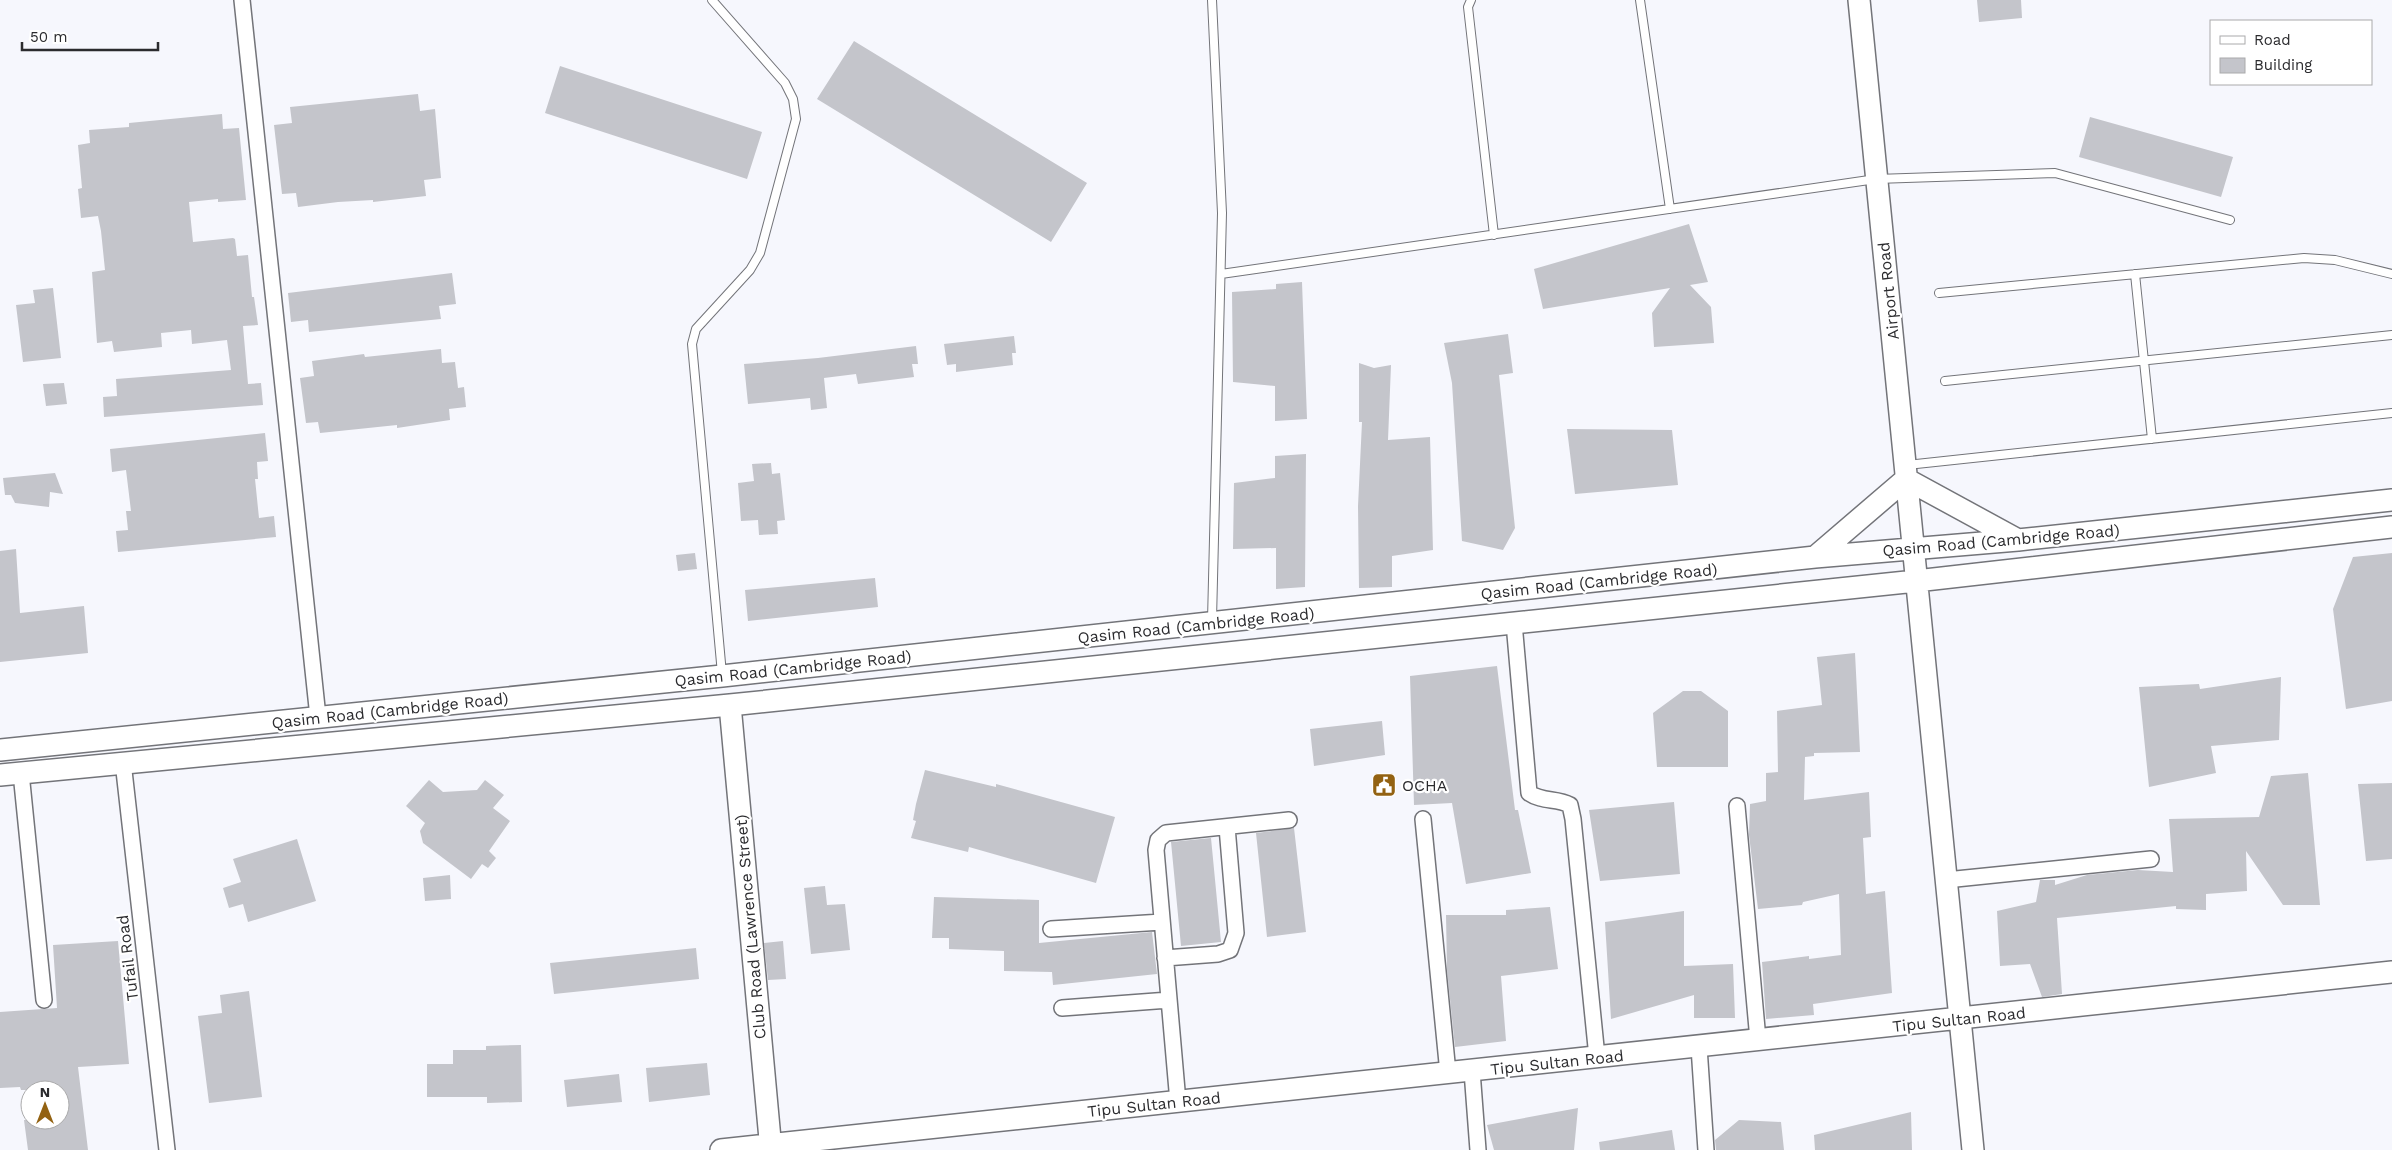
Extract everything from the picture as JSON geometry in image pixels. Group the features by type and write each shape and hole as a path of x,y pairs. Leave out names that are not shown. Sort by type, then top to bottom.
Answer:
{"main road":[{"name":"Airport Road","path":"1859,0 1973,1150"},
{"path":"1815,557 1906,472 2018,540"},
{"name":"Qasim Road (Cambridge Road)","path":"0,750 722,676 1815,557 2018,540 2392,500"},
{"name":"Qasim Road (Cambridge Road)","path":"10,774 730,705 1916,581 2392,526"},
{"name":"Club Road (Lawrence Street)","path":"730,705 770,1147"},
{"name":"Tipu Sultan Road","path":"721,1150 770,1147 2392,972"}],"street":[{"path":"242,0 318,718"},
{"path":"1514,623 1529,793 1538,799 1562,801 1570,805 1573,819 1597,1057"},
{"name":"Tufail Road","path":"123,762 167,1150"},
{"path":"10,774 44,1000"},
{"path":"1737,806 1758,1040"},
{"path":"1423,819 1448,1073"},
{"path":"1178,1102 1156,850 1158,840 1166,833 1289,820"},
{"path":"1165,958 1218,954 1230,950 1236,933 1227,827"},
{"path":"1946,880 2151,859"},
{"path":"1051,929 1162,922"},
{"path":"1062,1008 1169,1000"},
{"path":"1699,1047 1706,1150"},
{"path":"1472,1071 1478,1150"}],"lane":[{"path":"712,0 785,83 794,99 796,120 760,254 750,270 696,329 692,344 722,676"},
{"path":"1212,0 1222,212 1212,623"},
{"path":"1471,0 1468,7 1494,235"},
{"path":"1640,0 1670,209"},
{"path":"1221,274 1876,179 2055,173 2230,220"},
{"path":"1939,293 2304,258 2335,260 2392,274"},
{"path":"2135,274 2142,360 2152,439"},
{"path":"1946,381 2392,335"},
{"path":"1906,472 2152,439 2392,413"}],"building":[{"path":"1977,0 2021,0 2022,18 1979,22"},
{"path":"854,41 1087,183 1051,242 817,99"},
{"path":"560,66 762,132 747,179 545,113"},
{"path":"418,94 420,111 435,109 441,178 424,180 426,196 373,202 373,200 338,202 298,207 296,193 282,194 274,125 292,123 290,107"},
{"path":"222,114 223,129 239,128 246,200 218,202 218,199 189,202 193,242 233,238 235,239 237,256 248,255 252,297 254,297 258,325 243,326 248,384 261,383 263,405 104,417 103,397 117,396 116,379 231,370 227,340 192,344 191,330 161,333 162,347 114,352 112,341 97,343 92,272 105,270 98,216 81,218 78,189 82,188 78,145 90,143 89,130 129,127 129,123"},
{"path":"2090,117 2233,157 2221,197 2079,157"},
{"path":"1689,224 1708,282 1690,285 1711,307 1714,343 1654,347 1652,313 1670,288 1543,309 1534,269"},
{"path":"452,273 456,304 439,306 441,319 309,332 308,320 291,322 288,293"},
{"path":"1302,282 1307,419 1275,421 1275,386 1233,382 1232,292 1276,289 1276,284"},
{"path":"53,288 61,358 23,362 16,305 35,303 33,290"},
{"path":"1508,334 1513,373 1499,375 1515,528 1503,550 1462,541 1452,383 1444,343"},
{"path":"1014,336 1016,353 1012,353 1013,365 956,372 956,364 947,365 944,344"},
{"path":"916,346 918,364 912,364 914,377 858,384 856,374 824,378 827,408 811,410 810,398 748,404 744,364 818,358"},
{"path":"441,349 442,363 455,362 458,388 464,387 466,407 449,409 450,420 397,428 397,425 320,433 318,422 306,423 300,378 314,376 312,361 364,354 365,357"},
{"path":"1359,363 1374,368 1391,365 1388,440 1430,437 1433,550 1392,556 1392,587 1359,588 1358,506 1362,422 1359,422"},
{"path":"64,383 67,404 46,406 43,384"},
{"path":"1567,429 1672,430 1678,485 1575,494"},
{"path":"265,433 268,461 257,462 258,479 255,479 259,518 274,516 276,537 118,552 116,531 128,530 126,511 131,511 126,470 112,472 110,449"},
{"path":"1306,454 1305,587 1276,589 1276,548 1233,549 1234,483 1275,478 1275,456"},
{"path":"771,463 772,474 780,473 785,520 777,521 778,534 759,535 758,520 741,521 738,483 754,481 752,464"},
{"path":"55,473 63,494 50,492 49,507 15,503 11,495 5,495 3,478"},
{"path":"16,549 20,613 84,606 88,653 0,662 0,551"},
{"path":"695,553 697,569 678,571 676,555"},
{"path":"2392,553 2392,701 2346,709 2333,609 2353,557"},
{"path":"875,578 878,607 748,621 745,590"},
{"path":"1855,653 1860,752 1814,753 1814,756 1805,757 1804,800 1869,792 1871,837 1863,838 1866,894 1885,891 1892,993 1813,1004 1814,1015 1766,1019 1762,962 1809,956 1809,959 1841,955 1839,894 1803,902 1802,905 1758,909 1749,835 1750,804 1766,801 1766,773 1778,772 1777,711 1822,705 1817,657"},
{"path":"1497,666 1515,810 1518,810 1531,873 1466,884 1452,803 1414,805 1410,676"},
{"path":"2281,677 2279,740 2211,746 2216,773 2149,787 2139,687 2199,684 2200,689"},
{"path":"1683,691 1701,691 1728,711 1728,767 1657,767 1653,713"},
{"path":"1382,721 1385,755 1314,766 1310,729"},
{"path":"925,770 996,787 996,784 1115,817 1096,883 969,847 968,852 911,838 916,821 913,820 916,804"},
{"path":"2308,773 2320,905 2283,905 2246,851 2247,891 2206,894 2206,910 2176,909 2176,906 2057,918 2062,994 2042,997 2030,964 2000,966 1997,911 2036,902 2040,880 2055,880 2055,885 2087,875 2138,870 2173,872 2169,819 2259,817 2271,776"},
{"path":"429,780 443,792 477,790 485,780 504,795 493,808 510,821 489,851 496,858 488,868 482,864 471,879 423,843 420,831 425,823 406,806"},
{"path":"2392,783 2392,859 2366,861 2358,784"},
{"path":"1674,802 1680,874 1600,881 1589,810"},
{"path":"1294,828 1306,932 1267,937 1256,833"},
{"path":"1211,838 1221,942 1181,946 1171,842"},
{"path":"297,839 316,901 248,922 243,904 229,908 223,888 241,882 233,859"},
{"path":"450,875 451,899 425,901 423,878"},
{"path":"825,886 827,905 845,904 850,950 811,954 804,888"},
{"path":"934,897 1039,900 1039,943 1152,932 1157,974 1053,985 1052,972 1004,971 1004,951 949,949 949,938 932,938"},
{"path":"1550,907 1558,969 1501,976 1506,1041 1455,1047 1447,970 1446,915 1506,915 1506,910"},
{"path":"1684,911 1684,966 1733,964 1735,1018 1694,1018 1694,995 1611,1019 1605,922"},
{"path":"118,941 129,1064 78,1067 88,1150 28,1150 25,1130 70,1130 70,1080 20,1080 20,1087 0,1088 0,1012 57,1008 53,945"},
{"path":"783,941 786,979 768,980 764,943"},
{"path":"696,948 699,979 554,994 550,963"},
{"path":"249,991 262,1097 209,1103 198,1016 222,1013 220,995"},
{"path":"521,1045 522,1102 487,1103 487,1097 427,1097 427,1064 453,1064 453,1050 486,1050 486,1046"},
{"path":"707,1063 710,1095 649,1102 646,1068"},
{"path":"619,1074 622,1102 567,1107 564,1080"},
{"path":"1578,1108 1574,1150 1494,1150 1487,1125"},
{"path":"1911,1112 1912,1150 1815,1150 1814,1135"},
{"path":"1739,1120 1781,1122 1784,1150 1716,1150 1715,1140"},
{"path":"1672,1130 1675,1150 1600,1150 1599,1142"}],"place":[{"name":"OCHA","path":"1384,785"}]}
